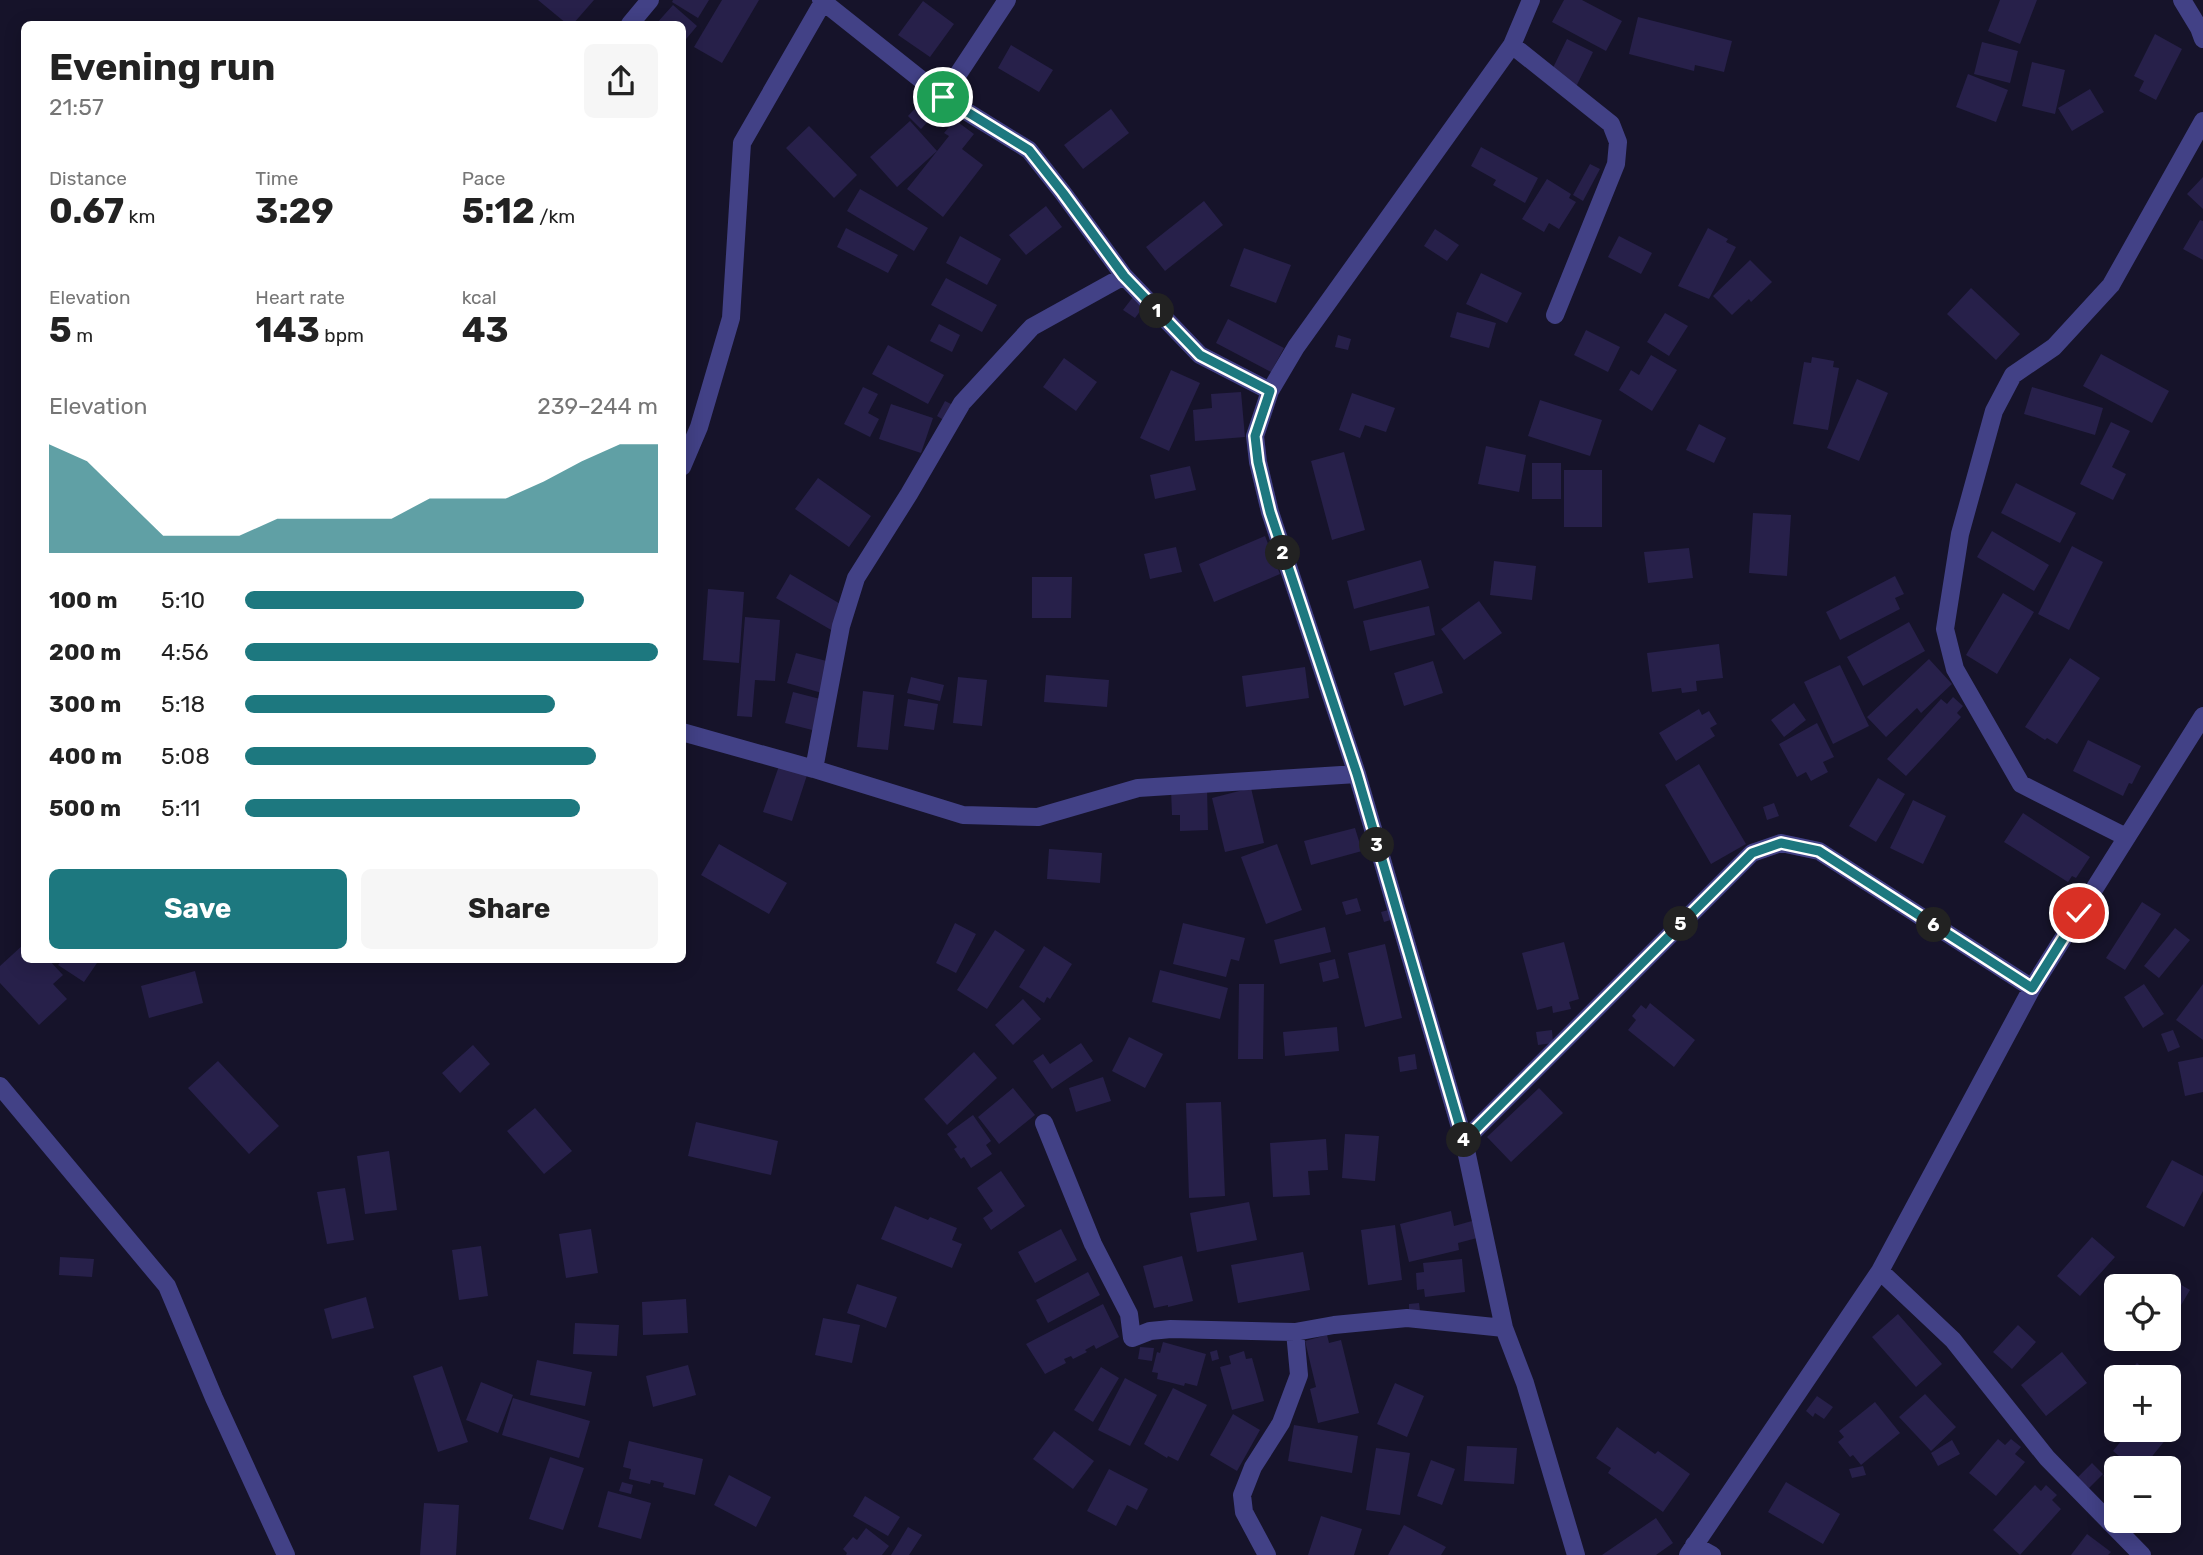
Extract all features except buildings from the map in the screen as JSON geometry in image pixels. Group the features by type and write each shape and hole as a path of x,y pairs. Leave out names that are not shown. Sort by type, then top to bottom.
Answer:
{"street":[{"path":"632,21 650,0"},
{"path":"943,97 1007,0"},
{"path":"1531,0 1512,45 1296,347 1270,391 1255,436 1270,512 1357,774 1464,1141 1504,1328 1525,1383 1576,1555"},
{"path":"2182,0 2203,39"},
{"path":"686,458 699,427 731,318 742,143 822,1 943,97 1029,150 1124,276 1200,355 1270,391"},
{"path":"1512,45 1611,124 1618,142 1616,164 1555,315"},
{"path":"2126,838 2021,784 1955,669 1945,629 1960,534 1994,411 2013,375 2054,347 2111,285 2203,121"},
{"path":"814,769 841,626 856,578 962,403 1032,327 1124,276"},
{"path":"1712,1555 1691,1550 1880,1271 2032,988 2203,716"},
{"path":"686,733 963,815 1038,817 1138,788 1357,774"},
{"path":"1464,1141 1752,853 1781,843 1819,851 2032,988"},
{"path":"0,1086 167,1286 214,1398 286,1555"},
{"path":"1044,1123 1093,1244 1129,1314 1132,1338 1150,1331 1171,1329 1294,1332 1407,1318 1504,1328"},
{"path":"1880,1271 1953,1340 2047,1458 2142,1555"},
{"path":"1267,1555 1244,1512 1242,1495 1254,1466 1281,1423 1299,1375 1294,1332"}],"route":[{"path":"943,97 1029,150 1124,276 1200,355 1270,391 1255,436 1270,512 1357,774 1464,1141 1752,853 1781,843 1819,851 2032,988 2079,913"}]}
